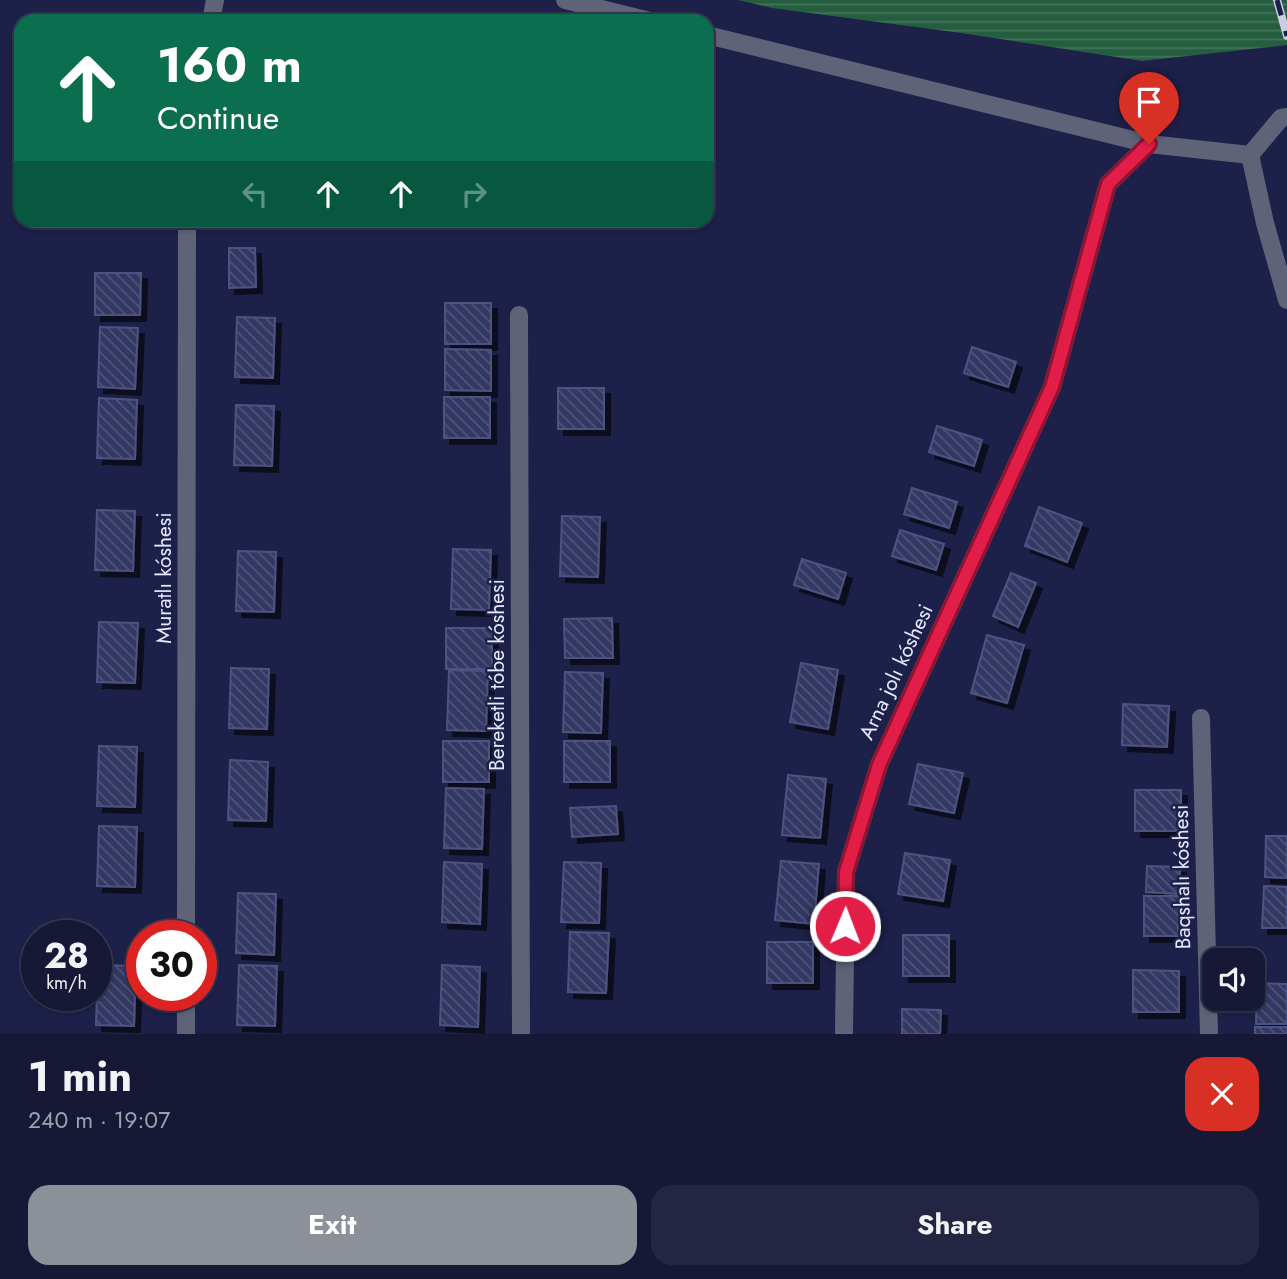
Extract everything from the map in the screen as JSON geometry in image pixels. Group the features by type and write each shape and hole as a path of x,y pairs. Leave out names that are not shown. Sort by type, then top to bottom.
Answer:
{"street":[{"path":"565,0 622,14"},
{"path":"714,37 1149,144 1250,155"},
{"path":"1250,155 1281,118 1287,117"},
{"name":"Arna jolı kóshesi","path":"844,1034 846,872 879,765 1052,387 1108,184 1149,144"},
{"path":"1250,155 1265,223 1287,300"},
{"name":"Muratlı kóshesi","path":"186,920 187,228"},
{"name":"Bereketli tóbe kóshesi","path":"519,315 521,1034"},
{"name":"Baqshalı kóshesi","path":"1201,718 1209,1034"},
{"path":"186,1011 186,1034"}],"shaded area":[{"path":"738,0 1287,0 1287,45 1142,61 772,8"}],"building":[{"path":"229,248 255,248 256,287 229,288"},
{"path":"95,273 141,273 140,315 95,315"},
{"path":"445,303 491,303 491,344 445,344"},
{"path":"237,317 275,318 273,378 235,377"},
{"path":"100,327 138,328 135,389 98,387"},
{"path":"972,347 1016,362 1008,387 964,373"},
{"path":"445,349 491,350 491,391 445,390"},
{"path":"558,388 604,388 604,429 558,429"},
{"path":"444,397 490,397 490,438 444,438"},
{"path":"99,398 137,400 135,459 97,458"},
{"path":"236,405 274,406 272,466 234,465"},
{"path":"937,426 982,440 974,466 929,452"},
{"path":"912,488 957,502 949,528 904,514"},
{"path":"1039,507 1082,523 1067,562 1025,546"},
{"path":"97,510 135,511 133,571 95,570"},
{"path":"562,516 600,517 598,577 560,576"},
{"path":"900,530 944,544 936,570 892,556"},
{"path":"453,549 491,550 489,610 451,609"},
{"path":"238,551 276,552 274,612 236,611"},
{"path":"802,559 846,573 838,599 794,585"},
{"path":"1011,573 1036,583 1018,627 993,616"},
{"path":"612,618 613,658 565,658 564,619"},
{"path":"99,622 138,623 135,683 97,682"},
{"path":"446,628 492,628 492,669 446,669"},
{"path":"987,635 1024,645 1007,703 971,693"},
{"path":"801,663 838,670 828,729 790,722"},
{"path":"231,668 269,669 267,729 229,728"},
{"path":"449,670 488,671 486,731 447,730"},
{"path":"565,672 603,673 601,733 563,732"},
{"path":"1123,704 1169,706 1167,747 1122,745"},
{"path":"443,741 489,741 489,782 443,782"},
{"path":"564,741 610,741 610,782 564,782"},
{"path":"99,746 137,747 135,807 97,806"},
{"path":"230,760 268,762 266,821 228,820"},
{"path":"918,764 963,773 954,813 909,804"},
{"path":"788,775 826,779 820,838 782,835"},
{"path":"446,788 484,789 482,849 444,848"},
{"path":"1135,790 1181,790 1181,831 1135,831"},
{"path":"616,806 618,834 572,837 570,808"},
{"path":"99,826 137,827 135,887 97,886"},
{"path":"1266,836 1287,836 1287,878 1265,877"},
{"path":"905,853 950,860 943,901 898,894"},
{"path":"781,861 819,864 814,924 775,920"},
{"path":"444,862 482,864 480,924 442,922"},
{"path":"564,862 601,863 599,923 561,922"},
{"path":"1147,866 1180,867 1179,894 1146,892"},
{"path":"1264,886 1287,887 1287,928 1262,928"},
{"path":"238,893 276,894 274,955 236,953"},
{"path":"1144,896 1178,896 1178,936 1144,936"},
{"path":"570,932 609,933 606,993 568,992"},
{"path":"903,935 949,935 949,976 903,976"},
{"path":"767,942 813,942 813,983 767,983"},
{"path":"112,965 126,966 126,1011 134,1011 134,1026 96,1025 96,1011 112,1011"},
{"path":"239,965 277,966 275,1026 237,1025"},
{"path":"442,965 480,967 478,1027 440,1025"},
{"path":"1133,970 1179,971 1179,1012 1133,1012"},
{"path":"1265,983 1287,984 1287,1024 1256,1024 1256,1011 1265,1011"},
{"path":"902,1009 941,1010 940,1034 902,1034"},
{"path":"1255,1027 1287,1027 1287,1034 1255,1034"}],"railway":[{"path":"1277,0 1287,36"}],"route":[{"path":"845,926 846,872 879,765 1052,387 1108,184 1149,144"}]}
